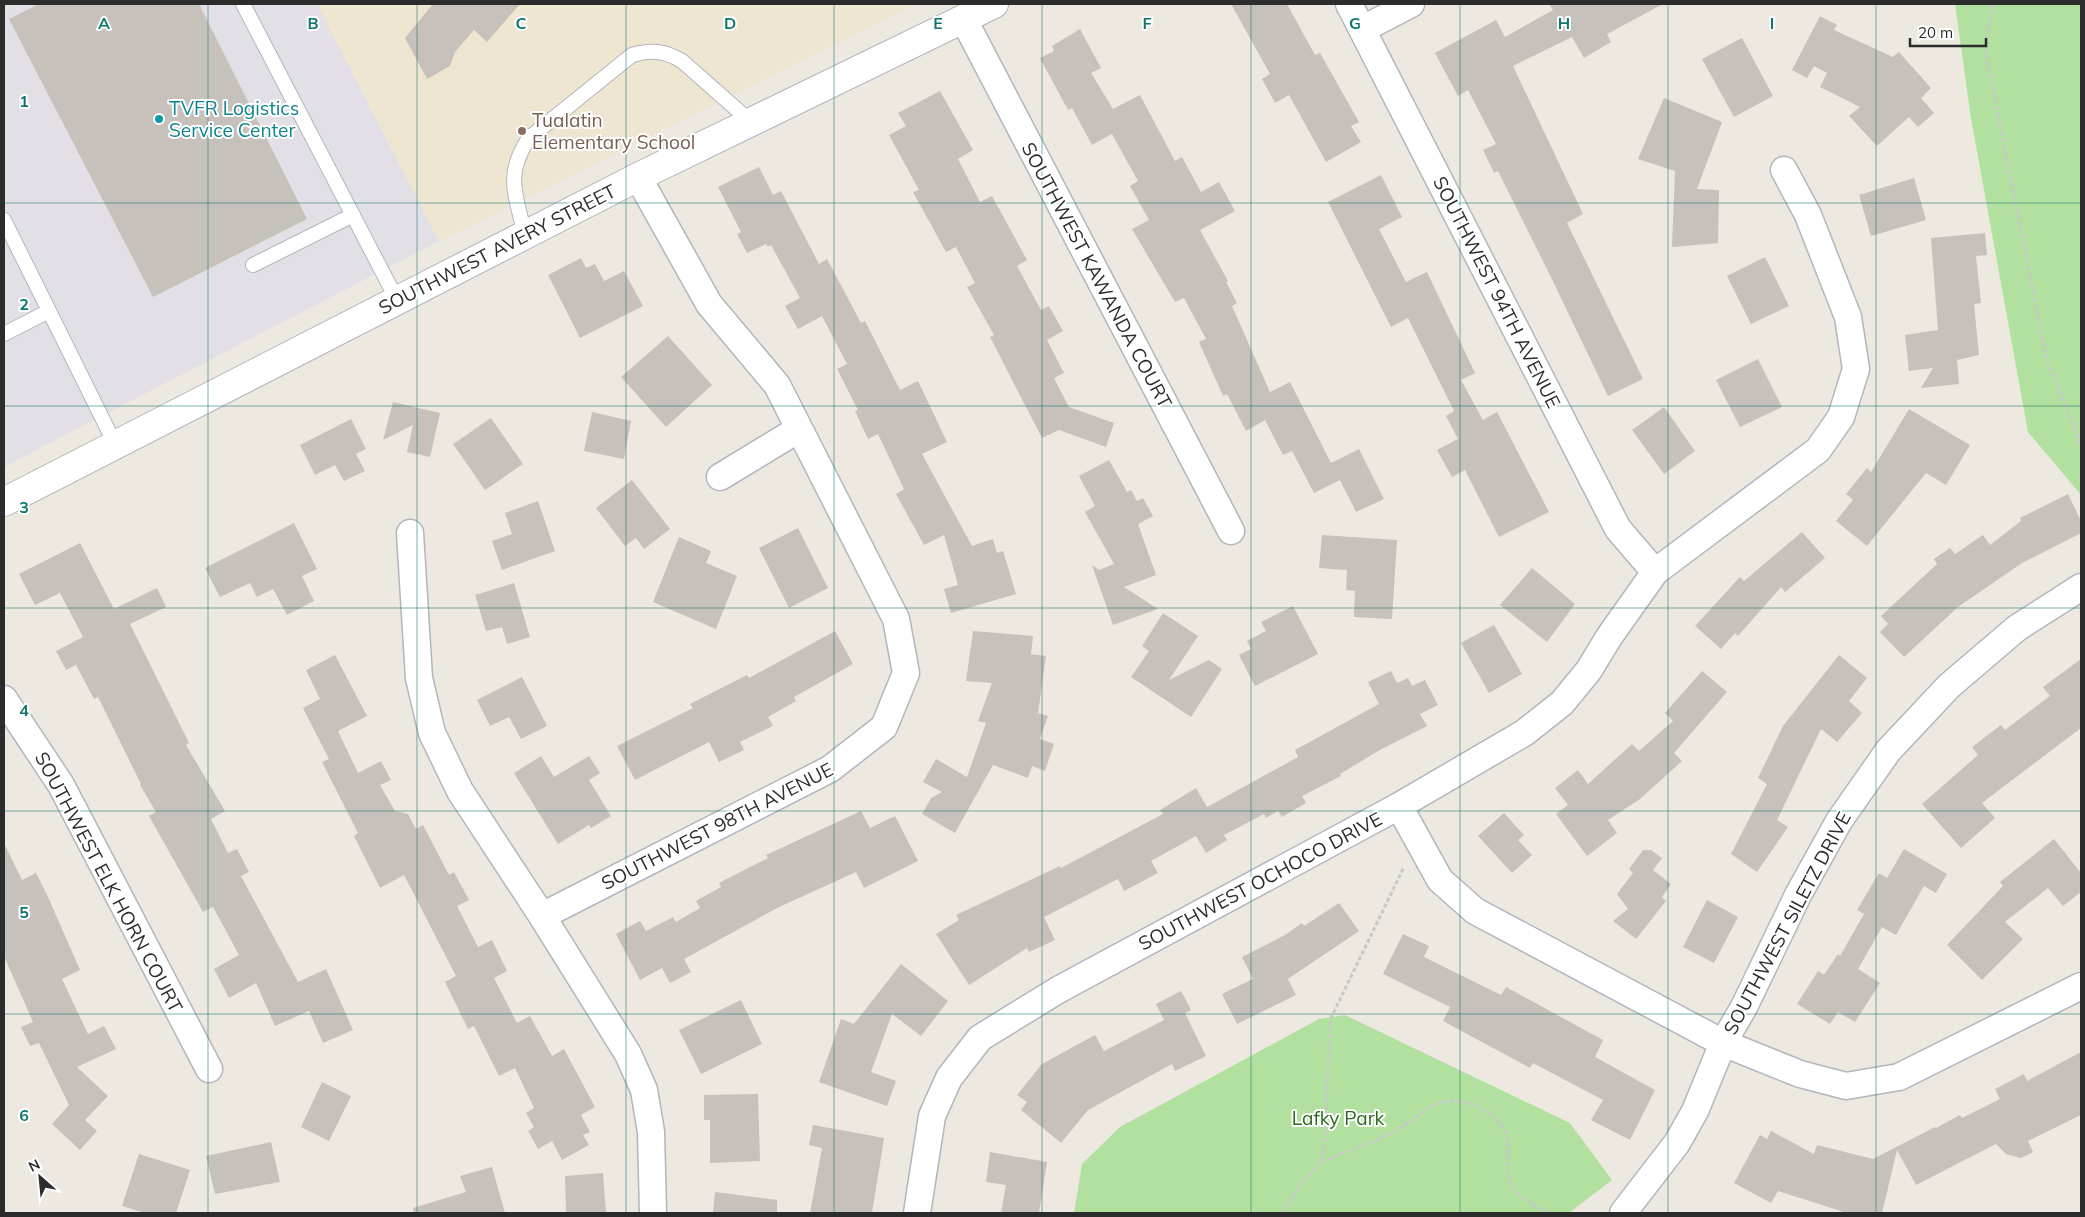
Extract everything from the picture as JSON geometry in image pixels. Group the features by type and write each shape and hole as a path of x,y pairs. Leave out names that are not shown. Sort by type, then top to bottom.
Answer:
{"main road":[{"name":"SOUTHWEST AVERY STREET","path":"4,502 638,177 994,4"}],"street":[{"name":"SOUTHWEST 94TH AVENUE","path":"1349,4 1618,529 1655,572"},
{"path":"1363,29 1411,4"},
{"name":"SOUTHWEST KAWANDA COURT","path":"964,20 1231,531"},
{"name":"SOUTHWEST OCHOCO DRIVE","path":"918,1213 932,1116 949,1078 980,1038 1058,990 1399,806 1524,733 1562,703 1589,670 1609,637 1655,572 1818,450 1841,417 1856,369 1848,317 1808,215 1784,170"},
{"name":"SOUTHWEST 98TH AVENUE","path":"542,916 830,769 884,727 906,673 896,619 777,385 709,304 638,177"},
{"path":"720,476 799,429"},
{"path":"410,533 419,678 432,733 460,791 542,916 628,1054 644,1090 651,1132 653,1213"},
{"name":"SOUTHWEST SILETZ DRIVE","path":"1623,1213 1677,1144 1695,1111 1723,1043 1744,1007 1798,895 1839,821 1888,751 1949,686 2017,628 2081,587"},
{"name":"SOUTHWEST ELK HORN COURT","path":"4,699 61,784 209,1069"},
{"path":"1399,806 1440,880 1475,911 1723,1043 1800,1074 1846,1086 1899,1077 2081,986"}],"lane":[{"path":"243,4 397,300"},
{"path":"525,235 514,188 514,170 519,153 529,138 632,56 644,51 658,51 671,54 682,61 752,122"},
{"path":"253,265 353,215"},
{"path":"4,220 116,444"},
{"path":"4,334 49,311"}],"path":[{"path":"1993,4 1985,49 2047,361 2081,444"},
{"path":"1321,1162 1325,1141 1330,1020 1404,867 1423,851"},
{"path":"1283,1213 1299,1186 1321,1162 1391,1132 1447,1101 1469,1103 1488,1112 1499,1121 1505,1129 1509,1156 1508,1168 1516,1195 1548,1213"}],"shaded area":[{"path":"4,4 317,4 439,241 4,467"},
{"name":"Tualatin Elementary School","path":"317,4 916,4 439,241"}],"green space":[{"path":"1955,4 2081,4 2081,495 2028,432 1971,118"},
{"name":"Lafky Park","path":"1345,1015 1570,1123 1612,1180 1569,1213 1074,1213 1082,1164 1120,1127 1319,1019"}],"building":[{"name":"TVFR Logistics Service Center","path":"39,4 199,4 307,219 153,297 9,19"},
{"path":"433,4 520,4 487,42 474,30 455,52 450,66 427,79 405,38"},
{"path":"1231,4 1287,4 1315,55 1320,53 1359,122 1351,126 1361,142 1326,162 1289,95 1275,103 1262,79 1270,74"},
{"path":"1549,4 1663,4 1607,34 1611,42 1584,58 1572,37 1513,66 1583,214 1567,223 1643,379 1608,396 1498,171 1494,173 1483,150 1496,144 1468,90 1458,96 1435,53 1496,20 1505,37 1553,10"},
{"path":"1820,16 1837,25 1834,30 1893,57 1899,52 1931,88 1921,98 1934,113 1918,127 1909,117 1877,146 1849,116 1860,107 1820,87 1827,73 1814,66 1807,78 1792,70"},
{"path":"1080,29 1101,68 1091,73 1113,109 1140,95 1175,161 1182,157 1201,192 1219,182 1235,211 1200,230 1228,281 1226,282 1237,303 1232,306 1270,392 1290,382 1331,463 1359,449 1384,499 1356,512 1340,480 1314,493 1292,451 1283,455 1265,420 1246,431 1227,394 1223,396 1199,342 1206,339 1184,298 1175,302 1132,229 1149,220 1130,186 1138,181 1112,134 1092,145 1072,108 1068,110 1040,58 1054,51 1052,46"},
{"path":"1742,38 1773,96 1734,117 1702,59"},
{"path":"940,91 973,150 958,159 980,202 992,196 1027,260 1017,266 1041,310 1049,306 1063,331 1047,340 1064,373 1054,378 1069,407 1114,423 1106,447 1059,430 1042,438 990,337 994,335 967,287 975,283 956,247 946,252 913,192 919,190 889,135 906,126 898,113"},
{"path":"1664,98 1722,122 1697,189 1719,190 1718,243 1672,247 1675,171 1638,159"},
{"path":"759,167 773,195 781,191 819,264 827,259 861,323 865,321 900,390 918,381 947,442 922,454 972,546 993,539 997,553 1003,551 1016,594 951,613 944,589 958,585 944,535 924,545 896,494 904,489 878,434 868,439 855,411 858,410 837,369 847,364 822,316 798,329 785,306 800,298 771,245 768,247 766,244 747,253 737,234 741,232 718,187"},
{"path":"1381,175 1402,217 1379,229 1406,282 1427,272 1475,373 1461,380 1483,420 1497,412 1549,512 1499,537 1465,470 1452,477 1437,450 1458,439 1446,416 1454,411 1408,318 1391,327 1328,202"},
{"path":"1914,178 1926,220 1871,236 1859,195"},
{"path":"1985,233 1987,255 1976,256 1981,303 1974,304 1979,355 1957,360 1959,384 1921,388 1933,368 1909,371 1905,335 1938,330 1931,238"},
{"path":"1765,257 1789,306 1751,324 1727,276"},
{"path":"581,258 586,268 595,264 604,281 624,271 643,306 580,338 548,275"},
{"path":"668,336 712,385 666,427 621,377"},
{"path":"1758,359 1782,407 1740,427 1716,380"},
{"path":"393,402 440,413 430,457 407,452 413,425 383,440"},
{"path":"1664,407 1695,451 1664,474 1632,430"},
{"path":"1909,409 1970,445 1946,485 1926,473 1867,546 1836,521 1853,500 1846,494 1867,468 1871,472"},
{"path":"592,412 631,421 624,459 584,451"},
{"path":"491,418 523,464 485,490 453,444"},
{"path":"351,419 366,449 356,454 365,471 344,481 335,465 315,475 300,445"},
{"path":"1109,460 1127,492 1131,490 1137,501 1143,498 1153,516 1138,524 1156,575 1124,587 1158,609 1113,625 1092,565 1099,570 1114,564 1085,512 1095,506 1079,476"},
{"path":"632,480 670,529 644,549 636,538 625,546 596,508"},
{"path":"2068,494 2081,521 2081,533 2022,563 1958,607 1904,657 1880,632 1888,624 1881,616 1937,564 1934,559 1950,548 1955,554 1983,535 1990,545 2021,521 2020,518"},
{"path":"538,501 555,551 502,570 492,541 512,534 505,513"},
{"path":"294,523 317,569 302,576 314,601 287,615 273,589 257,597 250,583 220,597 205,568"},
{"path":"798,528 828,588 789,608 759,548"},
{"path":"1802,532 1825,558 1785,592 1781,587 1738,636 1735,633 1721,649 1695,626 1740,577 1744,581"},
{"path":"1322,535 1397,540 1392,619 1354,617 1355,591 1346,590 1347,570 1319,568"},
{"path":"679,537 711,551 706,563 737,576 716,629 653,602"},
{"path":"80,543 114,609 157,588 166,607 130,624 189,743 186,745 225,811 211,819 228,853 237,849 249,872 241,876 298,982 326,969 353,1030 323,1043 309,1011 275,1026 256,983 229,998 214,969 239,955 213,907 203,912 149,816 156,812 140,785 98,697 94,699 76,665 66,670 56,651 83,637 60,593 35,605 19,574"},
{"path":"1532,568 1575,604 1547,642 1500,605"},
{"path":"514,583 530,637 507,644 502,627 486,631 475,595"},
{"path":"1293,606 1318,654 1255,686 1239,655 1251,649 1247,641 1266,631 1261,622"},
{"path":"1163,613 1198,636 1169,680 1209,660 1222,669 1191,717 1131,677 1149,651 1142,646"},
{"path":"1494,625 1522,674 1489,693 1461,643"},
{"path":"835,631 853,664 794,697 796,701 768,717 773,726 740,742 744,750 719,762 709,742 635,780 617,746 693,708 690,704 747,675 749,678"},
{"path":"973,631 1033,636 1031,654 1046,656 1038,713 1048,716 1040,739 1054,744 1045,771 1032,766 1028,778 993,765 955,833 922,814 931,798 942,792 923,782 936,759 967,777 986,723 978,721 992,683 966,681"},
{"path":"335,655 367,716 338,731 358,773 381,761 391,780 380,785 395,811 408,814 416,829 423,825 449,875 454,872 469,900 457,906 478,947 492,940 507,971 494,978 517,1023 530,1016 552,1056 564,1049 595,1107 581,1115 590,1132 583,1135 589,1145 562,1160 552,1141 538,1149 528,1131 534,1127 526,1113 534,1108 515,1068 499,1076 474,1026 468,1029 445,982 456,976 404,875 380,888 354,836 358,833 322,762 329,759 303,708 320,699 306,670"},
{"path":"1839,655 1867,678 1849,701 1862,713 1837,742 1821,729 1777,820 1788,827 1757,872 1731,854 1767,784 1758,778 1783,726"},
{"path":"2081,659 2081,728 1982,803 1995,818 1961,848 1922,804 1978,755 1972,747 2001,725 2005,730 2050,696 2043,687"},
{"path":"1391,671 1397,683 1408,678 1412,686 1425,680 1438,705 1420,714 1427,726 1378,751 1340,774 1341,776 1302,796 1306,803 1282,817 1278,811 1266,818 1264,814 1224,835 1227,840 1206,853 1196,836 1151,861 1158,873 1124,891 1118,879 1044,917 1055,940 1029,952 1027,948 969,985 936,934 959,920 956,915 1060,866 1061,868 1163,814 1160,810 1196,788 1207,807 1298,757 1295,750 1379,704 1368,682"},
{"path":"1702,671 1727,692 1674,753 1682,761 1640,799 1608,820 1617,833 1587,856 1556,814 1568,805 1555,788 1578,770 1588,784 1632,744 1639,751 1673,721 1665,713"},
{"path":"522,677 547,726 521,739 509,717 490,726 477,700"},
{"path":"541,756 554,777 589,756 600,773 589,780 611,816 591,828 589,825 558,844 514,773"},
{"path":"861,811 870,828 895,816 918,861 864,888 856,872 777,908 684,959 691,972 670,983 662,968 640,980 616,934 640,921 646,931 673,917 676,922 700,908 696,901 721,887 719,883 768,858 766,855"},
{"path":"1504,813 1524,835 1518,840 1532,855 1512,873 1478,836"},
{"path":"2054,839 2081,873 2081,892 2063,906 2048,888 2005,922 2023,939 1982,980 1947,945 2003,886 2000,882"},
{"path":"4,843 22,880 36,873 48,897 80,970 62,979 88,1034 104,1026 116,1049 77,1067 108,1096 85,1120 97,1131 80,1150 52,1124 69,1105 39,1043 30,1046 21,1027 33,1022 4,956"},
{"path":"1904,849 1947,874 1936,893 1924,886 1896,935 1882,927 1858,969 1880,983 1855,1022 1838,1012 1830,1024 1797,1004 1818,971 1824,975 1838,954 1840,956 1864,914 1857,910 1879,873 1887,878"},
{"path":"1643,850 1651,850 1662,858 1653,870 1671,884 1662,897 1666,901 1636,939 1613,921 1628,909 1617,894 1633,873 1629,869"},
{"path":"1707,900 1738,917 1714,963 1683,947"},
{"path":"1339,903 1359,931 1288,979 1296,995 1237,1024 1222,994 1253,979 1242,957 1285,935 1302,923 1304,926"},
{"path":"1403,934 1429,946 1424,957 1501,995 1506,987 1603,1040 1595,1057 1655,1090 1630,1140 1591,1120 1603,1100 1533,1063 1530,1068 1443,1021 1450,1007 1383,974"},
{"path":"901,964 948,1001 921,1036 892,1014 871,1072 896,1081 887,1106 819,1082 841,1019 854,1024"},
{"path":"1181,991 1191,1010 1185,1013 1206,1056 1175,1071 1172,1064 1088,1110 1061,1143 1021,1110 1027,1102 1017,1095 1042,1064 1095,1035 1104,1051 1164,1020 1156,1004"},
{"path":"741,1000 762,1044 701,1074 679,1030"},
{"path":"2081,1052 2081,1115 2028,1141 2033,1152 2021,1158 2006,1154 1996,1144 1916,1185 1897,1150 1882,1213 1847,1213 1778,1191 1771,1203 1734,1183 1760,1135 1767,1139 1771,1131 1814,1154 1817,1145 1873,1159 1960,1115 1962,1118 2000,1099 1995,1089 2024,1074 2027,1081"},
{"path":"322,1082 351,1096 329,1141 301,1127"},
{"path":"758,1094 760,1161 710,1163 710,1120 704,1120 704,1095"},
{"path":"813,1125 884,1138 872,1213 810,1213 822,1148 809,1145"},
{"path":"271,1142 280,1182 215,1194 206,1156"},
{"path":"990,1152 1047,1162 1039,1213 1001,1213 1006,1185 986,1182"},
{"path":"139,1154 190,1170 176,1213 145,1213 122,1206"},
{"path":"492,1167 505,1213 414,1213 413,1208 466,1192 460,1176"},
{"path":"603,1173 606,1213 566,1213 565,1176"},
{"path":"715,1192 777,1200 777,1213 713,1213"}],"place":[{"name":"TVFR Logistics Service Center","path":"159,119"},
{"name":"Tualatin Elementary School","path":"522,131"}]}
